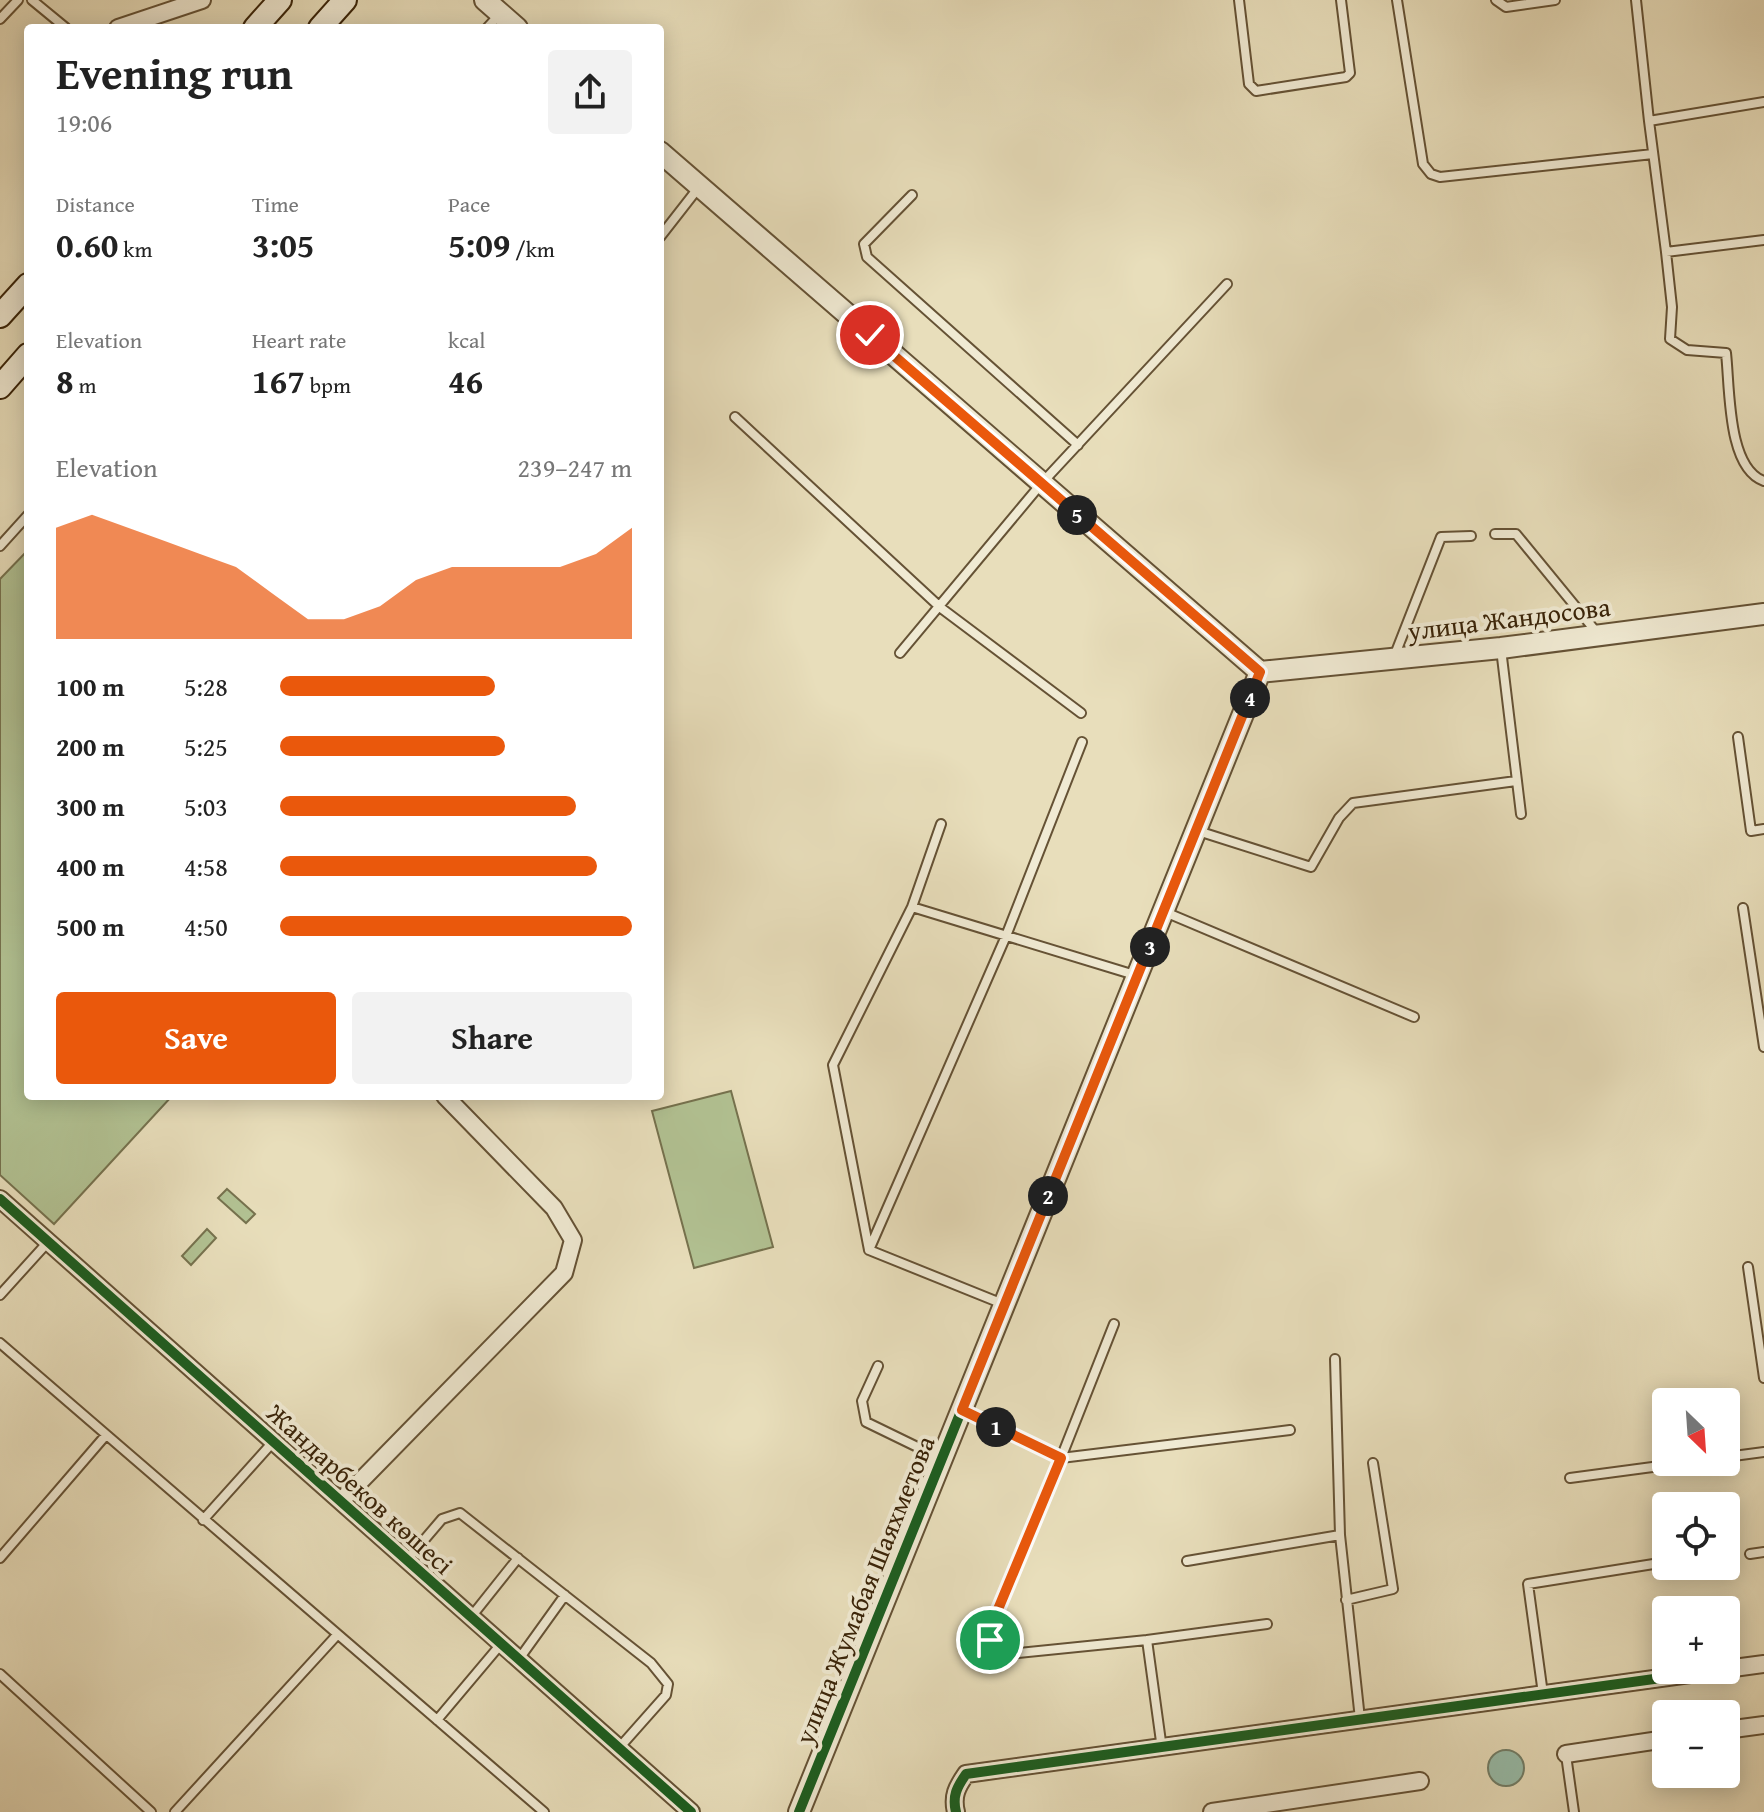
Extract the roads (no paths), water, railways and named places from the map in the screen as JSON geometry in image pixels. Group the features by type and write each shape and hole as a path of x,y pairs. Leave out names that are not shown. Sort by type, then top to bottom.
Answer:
{"main road":[{"path":"259,24 280,0"},
{"path":"324,24 345,0"},
{"path":"0,316 24,289"},
{"path":"0,387 24,360"}],"street":[{"path":"130,24 202,0"},
{"path":"491,14 510,24"},
{"path":"664,155 1260,672"},
{"name":"улица Жандосова","path":"1260,672 1501,648 1764,614"},
{"name":"улица Жумабая Шаяхметова","path":"799,1812 1260,672"},
{"path":"341,1501 564,1273 573,1240 554,1208 449,1100"},
{"name":"Жандарбеков көшесі","path":"0,1199 691,1812"},
{"path":"1740,1667 1764,1664"},
{"path":"956,1812 953,1801 957,1787 966,1774 1163,1750 1652,1679"},
{"path":"1740,1728 1764,1725"},
{"path":"1566,1754 1652,1741"},
{"path":"1218,1812 1420,1781"}],"lane":[{"path":"0,19 18,0"},
{"path":"32,0 61,24"},
{"path":"1239,0 1249,84 1256,91 1346,77 1350,73 1341,0"},
{"path":"1397,0 1423,164 1431,174 1440,177 1653,154"},
{"path":"1496,0 1506,7 1555,0"},
{"path":"1636,0 1672,307 1670,339 1687,350 1726,353 1739,457 1750,475 1764,481"},
{"path":"1649,121 1764,102"},
{"path":"664,232 699,186"},
{"path":"912,195 864,244 867,257 1078,445"},
{"path":"1666,252 1764,240"},
{"path":"900,653 941,608 1041,484 1227,284"},
{"path":"735,417 941,608 1081,713"},
{"path":"0,546 24,519"},
{"path":"1495,534 1516,534 1598,635"},
{"path":"1393,659 1441,537 1471,536"},
{"path":"1501,648 1521,814"},
{"path":"1738,737 1751,831 1764,829"},
{"path":"869,1250 1006,936 1082,742"},
{"path":"1198,831 1311,867 1339,818 1353,803 1516,781"},
{"path":"869,1250 833,1065 912,907 941,824"},
{"path":"912,907 1139,976"},
{"path":"1743,908 1764,1047"},
{"path":"1165,911 1414,1017"},
{"path":"0,1295 48,1242"},
{"path":"869,1250 1004,1305"},
{"path":"1748,1267 1762,1346 1764,1378"},
{"path":"1114,1324 989,1631 993,1648 999,1655 1267,1624"},
{"path":"0,1343 544,1812"},
{"path":"1335,1359 1340,1535 1360,1720"},
{"path":"878,1366 862,1401 866,1422 942,1459"},
{"path":"962,1410 1061,1458 1290,1430"},
{"path":"0,1558 106,1435"},
{"path":"203,1520 273,1442"},
{"path":"1740,1455 1764,1452"},
{"path":"1346,1600 1393,1589 1373,1463"},
{"path":"1570,1478 1652,1467"},
{"path":"407,1560 442,1519 460,1513 651,1663 668,1684 666,1695 619,1748"},
{"path":"1187,1561 1340,1535"},
{"path":"1750,1554 1764,1552"},
{"path":"471,1617 518,1558"},
{"path":"1543,1694 1528,1584 1652,1564"},
{"path":"519,1659 565,1595"},
{"path":"175,1812 337,1635"},
{"path":"1147,1640 1163,1750"},
{"path":"437,1720 502,1644"},
{"path":"0,1674 151,1812"},
{"path":"1566,1754 1574,1812"}]}
